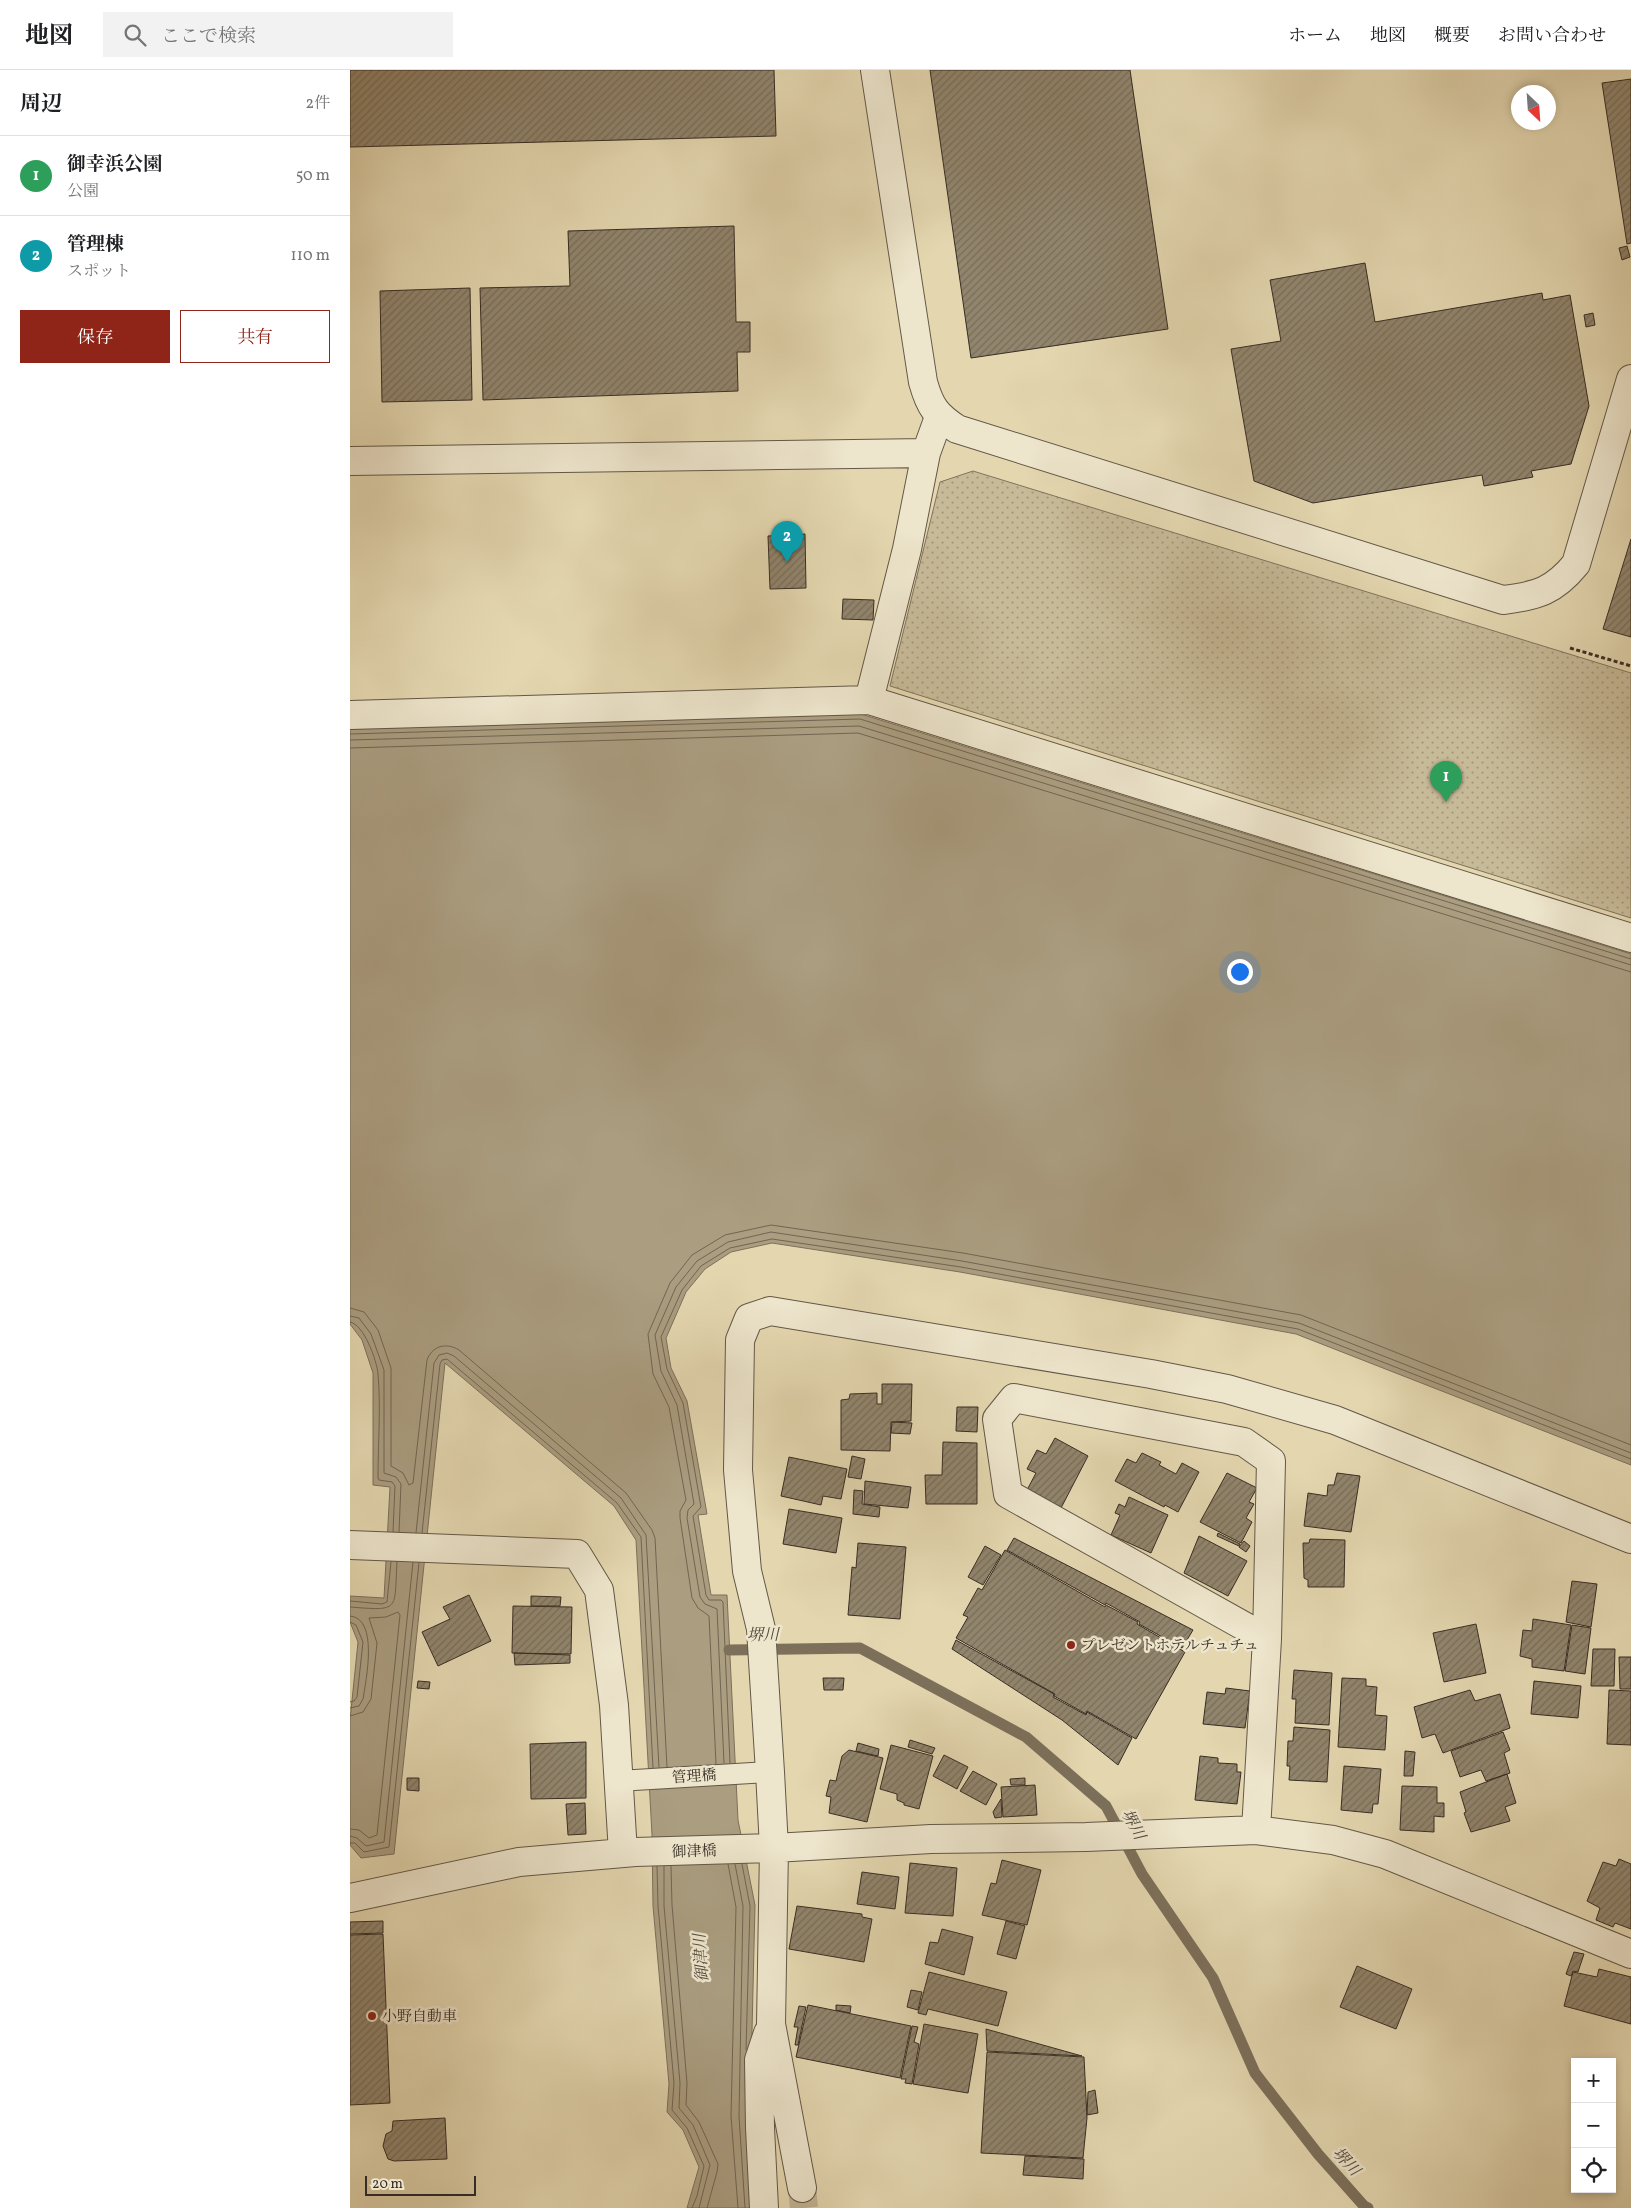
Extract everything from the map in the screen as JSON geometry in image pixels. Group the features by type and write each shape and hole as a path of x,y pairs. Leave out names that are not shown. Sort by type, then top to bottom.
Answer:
{"street":[{"path":"875,70 923,382 928,400 939,417 958,429 981,438 1503,600 1523,598 1544,592 1563,580 1576,564 1631,379"},
{"path":"869,700 907,549 926,453 939,417"},
{"path":"350,461 926,453"},
{"path":"350,716 869,700 1631,938"},
{"path":"802,2188 770,2024 763,1849 761,1629 747,1571 738,1470 740,1340 749,1318 770,1311 1151,1374 1227,1389 1335,1420 1631,1539"},
{"path":"1256,1830 1267,1639 1271,1461 1244,1442 1014,1398 997,1418 1008,1494 1267,1639"},
{"path":"350,1545 577,1554 599,1590 626,1780 629,1853"},
{"name":"御津橋","path":"350,1898 518,1862 629,1853 763,1849 931,1839 1086,1837 1256,1830 1333,1840 1385,1854 1631,1954"},
{"path":"764,2208 759,2060 770,2024"}],"lane":[{"name":"管理橋","path":"626,1780 762,1772"}],"path":[{"path":"1570,648 1631,666"}],"shaded area":[{"path":"973,471 1631,673 1631,918 890,686 940,482"}],"water":[{"name":"御津川","path":"861,714 1631,954 1631,1465 1296,1334 960,1272 772,1243 731,1252 705,1269 686,1292 666,1338 671,1368 687,1401 707,1514 698,1515 711,1595 727,1595 738,1820 755,1905 750,2116 757,2208 687,2208 699,2167 683,2130 667,2112 669,2084 653,1906 652,1835 636,1540 614,1506 445,1363 394,1854 361,1858 350,1845 350,1720 358,1642 350,1622 350,1596 384,1598 390,1487 373,1485 373,1373 362,1340 350,1324 350,729"}],"building":[{"path":"350,70 774,70 776,136 350,147"},
{"path":"930,70 1130,70 1168,329 971,358"},
{"path":"1631,79 1631,243 1627,244 1602,83"},
{"path":"734,226 736,322 750,322 750,352 737,352 738,391 483,400 480,288 570,286 568,231"},
{"path":"1627,246 1630,257 1622,260 1619,248"},
{"path":"1365,263 1375,322 1542,293 1543,300 1570,295 1589,406 1571,464 1531,471 1533,477 1484,486 1482,475 1313,503 1254,481 1231,349 1281,341 1270,280"},
{"path":"470,288 472,400 382,402 380,291"},
{"path":"1593,313 1595,325 1586,327 1584,315"},
{"path":"805,534 806,588 770,589 768,536"},
{"path":"1631,539 1631,637 1603,629"},
{"path":"843,599 874,600 873,620 842,619"},
{"path":"882,1384 912,1384 911,1421 891,1422 890,1451 841,1450 841,1400 849,1399 850,1394 877,1393 877,1404 882,1404"},
{"path":"957,1407 978,1407 977,1432 956,1431"},
{"path":"892,1422 912,1423 910,1434 891,1433"},
{"path":"1055,1438 1088,1456 1061,1508 1027,1490 1036,1473 1027,1469 1037,1450 1046,1454"},
{"path":"943,1442 977,1443 977,1504 926,1504 925,1475 942,1475"},
{"path":"1142,1453 1161,1462 1159,1465 1176,1474 1182,1463 1199,1472 1178,1512 1165,1505 1164,1507 1115,1481 1127,1459 1136,1463"},
{"path":"852,1456 865,1459 861,1479 848,1477"},
{"path":"789,1457 847,1469 841,1499 823,1496 821,1505 781,1496"},
{"path":"1227,1473 1257,1488 1249,1502 1254,1504 1246,1518 1252,1522 1241,1543 1200,1522"},
{"path":"1337,1473 1360,1476 1351,1532 1304,1526 1308,1493 1327,1496 1328,1485 1334,1485"},
{"path":"865,1481 911,1487 908,1508 864,1504"},
{"path":"854,1490 863,1491 862,1504 880,1507 879,1517 853,1514"},
{"path":"1129,1497 1168,1515 1151,1553 1111,1535 1120,1515 1115,1513 1119,1504 1125,1507"},
{"path":"789,1509 842,1518 836,1553 783,1544"},
{"path":"1218,1533 1240,1544 1239,1546 1217,1536"},
{"path":"1199,1536 1247,1561 1228,1596 1184,1573"},
{"path":"1014,1538 1193,1630 1182,1648 1139,1624 1140,1622 1106,1603 1105,1605 1007,1550"},
{"path":"1310,1539 1345,1540 1344,1587 1308,1587 1308,1580 1304,1578 1303,1543 1309,1543"},
{"path":"1244,1541 1250,1546 1246,1552 1239,1547"},
{"path":"858,1543 906,1547 900,1619 848,1615 852,1567 856,1568"},
{"path":"985,1546 1001,1555 983,1585 968,1577"},
{"name":"プレゼントホテルチュチュ","path":"1005,1550 1105,1607 1106,1605 1138,1622 1137,1624 1185,1652 1136,1739 1087,1711 1086,1714 1054,1696 1055,1694 956,1638 968,1617 963,1615 978,1588 982,1590"},
{"path":"1572,1581 1597,1584 1591,1627 1566,1622"},
{"path":"469,1595 491,1641 438,1666 422,1632 450,1619 443,1607"},
{"path":"531,1596 561,1597 560,1606 531,1606"},
{"path":"513,1606 572,1607 571,1654 512,1653"},
{"path":"1533,1619 1571,1625 1564,1671 1532,1667 1532,1659 1520,1656 1523,1630 1532,1631"},
{"path":"1476,1624 1486,1673 1444,1682 1433,1633"},
{"path":"1572,1625 1591,1628 1585,1674 1565,1671"},
{"path":"956,1640 1054,1694 1053,1697 1086,1715 1087,1712 1132,1738 1118,1765 1062,1720 952,1649"},
{"path":"1593,1649 1615,1649 1614,1686 1591,1686"},
{"path":"514,1653 570,1655 570,1663 515,1665"},
{"path":"1619,1657 1631,1657 1631,1689 1620,1689"},
{"path":"1294,1670 1332,1673 1329,1725 1295,1723 1296,1699 1292,1699"},
{"path":"823,1678 844,1678 843,1690 824,1690"},
{"path":"1342,1678 1366,1679 1366,1686 1377,1687 1375,1715 1387,1716 1385,1750 1338,1747"},
{"path":"418,1681 430,1682 429,1689 417,1688"},
{"path":"1534,1681 1581,1686 1578,1718 1531,1714"},
{"path":"1226,1688 1250,1691 1245,1728 1203,1724 1207,1692 1225,1694"},
{"path":"1470,1690 1475,1701 1500,1694 1510,1728 1443,1753 1435,1734 1422,1738 1414,1707"},
{"path":"1609,1690 1631,1691 1631,1745 1607,1744"},
{"path":"1294,1727 1330,1730 1327,1782 1289,1780 1290,1766 1287,1766 1288,1741 1293,1741"},
{"path":"1503,1732 1510,1750 1504,1753 1510,1773 1486,1781 1481,1770 1460,1777 1451,1751"},
{"path":"910,1740 935,1748 932,1754 908,1747"},
{"path":"586,1742 586,1798 531,1799 530,1744"},
{"path":"858,1743 879,1749 878,1756 856,1751"},
{"path":"891,1745 933,1756 919,1809 904,1805 904,1803 897,1800 897,1794 880,1789"},
{"path":"849,1750 883,1758 867,1822 829,1813 831,1797 826,1796 830,1780 836,1781 842,1756"},
{"path":"1405,1751 1415,1752 1413,1776 1404,1776"},
{"path":"944,1755 968,1767 957,1789 933,1776"},
{"path":"1200,1756 1218,1758 1218,1763 1237,1764 1237,1772 1241,1772 1237,1804 1195,1800"},
{"path":"1344,1766 1381,1769 1378,1804 1373,1804 1372,1813 1341,1810"},
{"path":"973,1771 997,1784 986,1805 960,1791"},
{"path":"1507,1774 1516,1803 1505,1807 1510,1821 1471,1832 1464,1813 1466,1812 1460,1792"},
{"path":"407,1778 419,1778 419,1791 407,1790"},
{"path":"1025,1778 1025,1785 1011,1785 1010,1779"},
{"path":"1035,1785 1037,1815 1003,1817 1001,1787"},
{"path":"1402,1786 1437,1787 1437,1803 1444,1803 1444,1817 1434,1816 1434,1832 1400,1830"},
{"path":"1001,1799 1002,1817 995,1818 993,1812"},
{"path":"585,1803 586,1834 568,1835 566,1804"},
{"path":"1619,1859 1631,1864 1631,1929 1615,1923 1613,1927 1596,1920 1600,1908 1587,1901 1603,1862 1616,1866"},
{"path":"1002,1860 1041,1870 1027,1925 982,1915 991,1883 996,1884"},
{"path":"910,1863 957,1868 953,1916 905,1913"},
{"path":"862,1872 899,1877 895,1909 857,1904"},
{"path":"797,1906 862,1914 862,1917 872,1919 864,1962 789,1949"},
{"path":"383,1921 383,1933 350,1934 350,1922"},
{"path":"1006,1921 1025,1926 1016,1959 997,1954"},
{"path":"942,1929 973,1937 964,1975 925,1964 930,1942 938,1943"},
{"path":"383,1934 390,2103 350,2105 350,1935"},
{"path":"1574,1952 1584,1954 1578,1972 1573,1971 1571,1976 1566,1974"},
{"path":"1357,1966 1412,1989 1396,2029 1340,2007"},
{"path":"1599,1969 1631,1977 1631,2024 1564,2006 1573,1972 1597,1977"},
{"path":"929,1972 1007,1992 998,2026 928,2009 926,2015 918,2013"},
{"path":"911,1990 922,1992 918,2010 907,2007"},
{"path":"808,2005 911,2026 900,2078 796,2057"},
{"path":"836,2005 851,2006 850,2013 836,2010"},
{"path":"799,2006 806,2007 798,2045 795,2045 798,2027 794,2027"},
{"path":"924,2024 978,2034 968,2093 913,2084"},
{"path":"912,2026 918,2027 914,2042 919,2044 912,2084 905,2083 906,2079 901,2079"},
{"path":"986,2029 1082,2056 987,2051"},
{"path":"987,2052 1084,2057 1087,2118 1083,2158 981,2153"},
{"path":"1095,2090 1098,2113 1087,2115 1088,2092"},
{"path":"445,2118 447,2159 394,2161 388,2159 383,2146 386,2134 392,2131 393,2121"},
{"path":"1025,2156 1084,2159 1083,2179 1023,2175"}],"waterway":[{"name":"堺川","path":"729,1650 860,1648 1026,1737 1106,1806 1142,1874 1213,1978 1255,2073 1318,2154 1364,2206 1368,2208"}],"tunnel":[{"path":"802,2188 804,2208"}],"place":[{"name":"管理棟","path":"787,562"},
{"name":"御幸浜公園","path":"1446,802"},
{"name":"プレゼントホテルチュチュ","path":"1071,1645"},
{"name":"小野自動車","path":"372,2016"}]}
